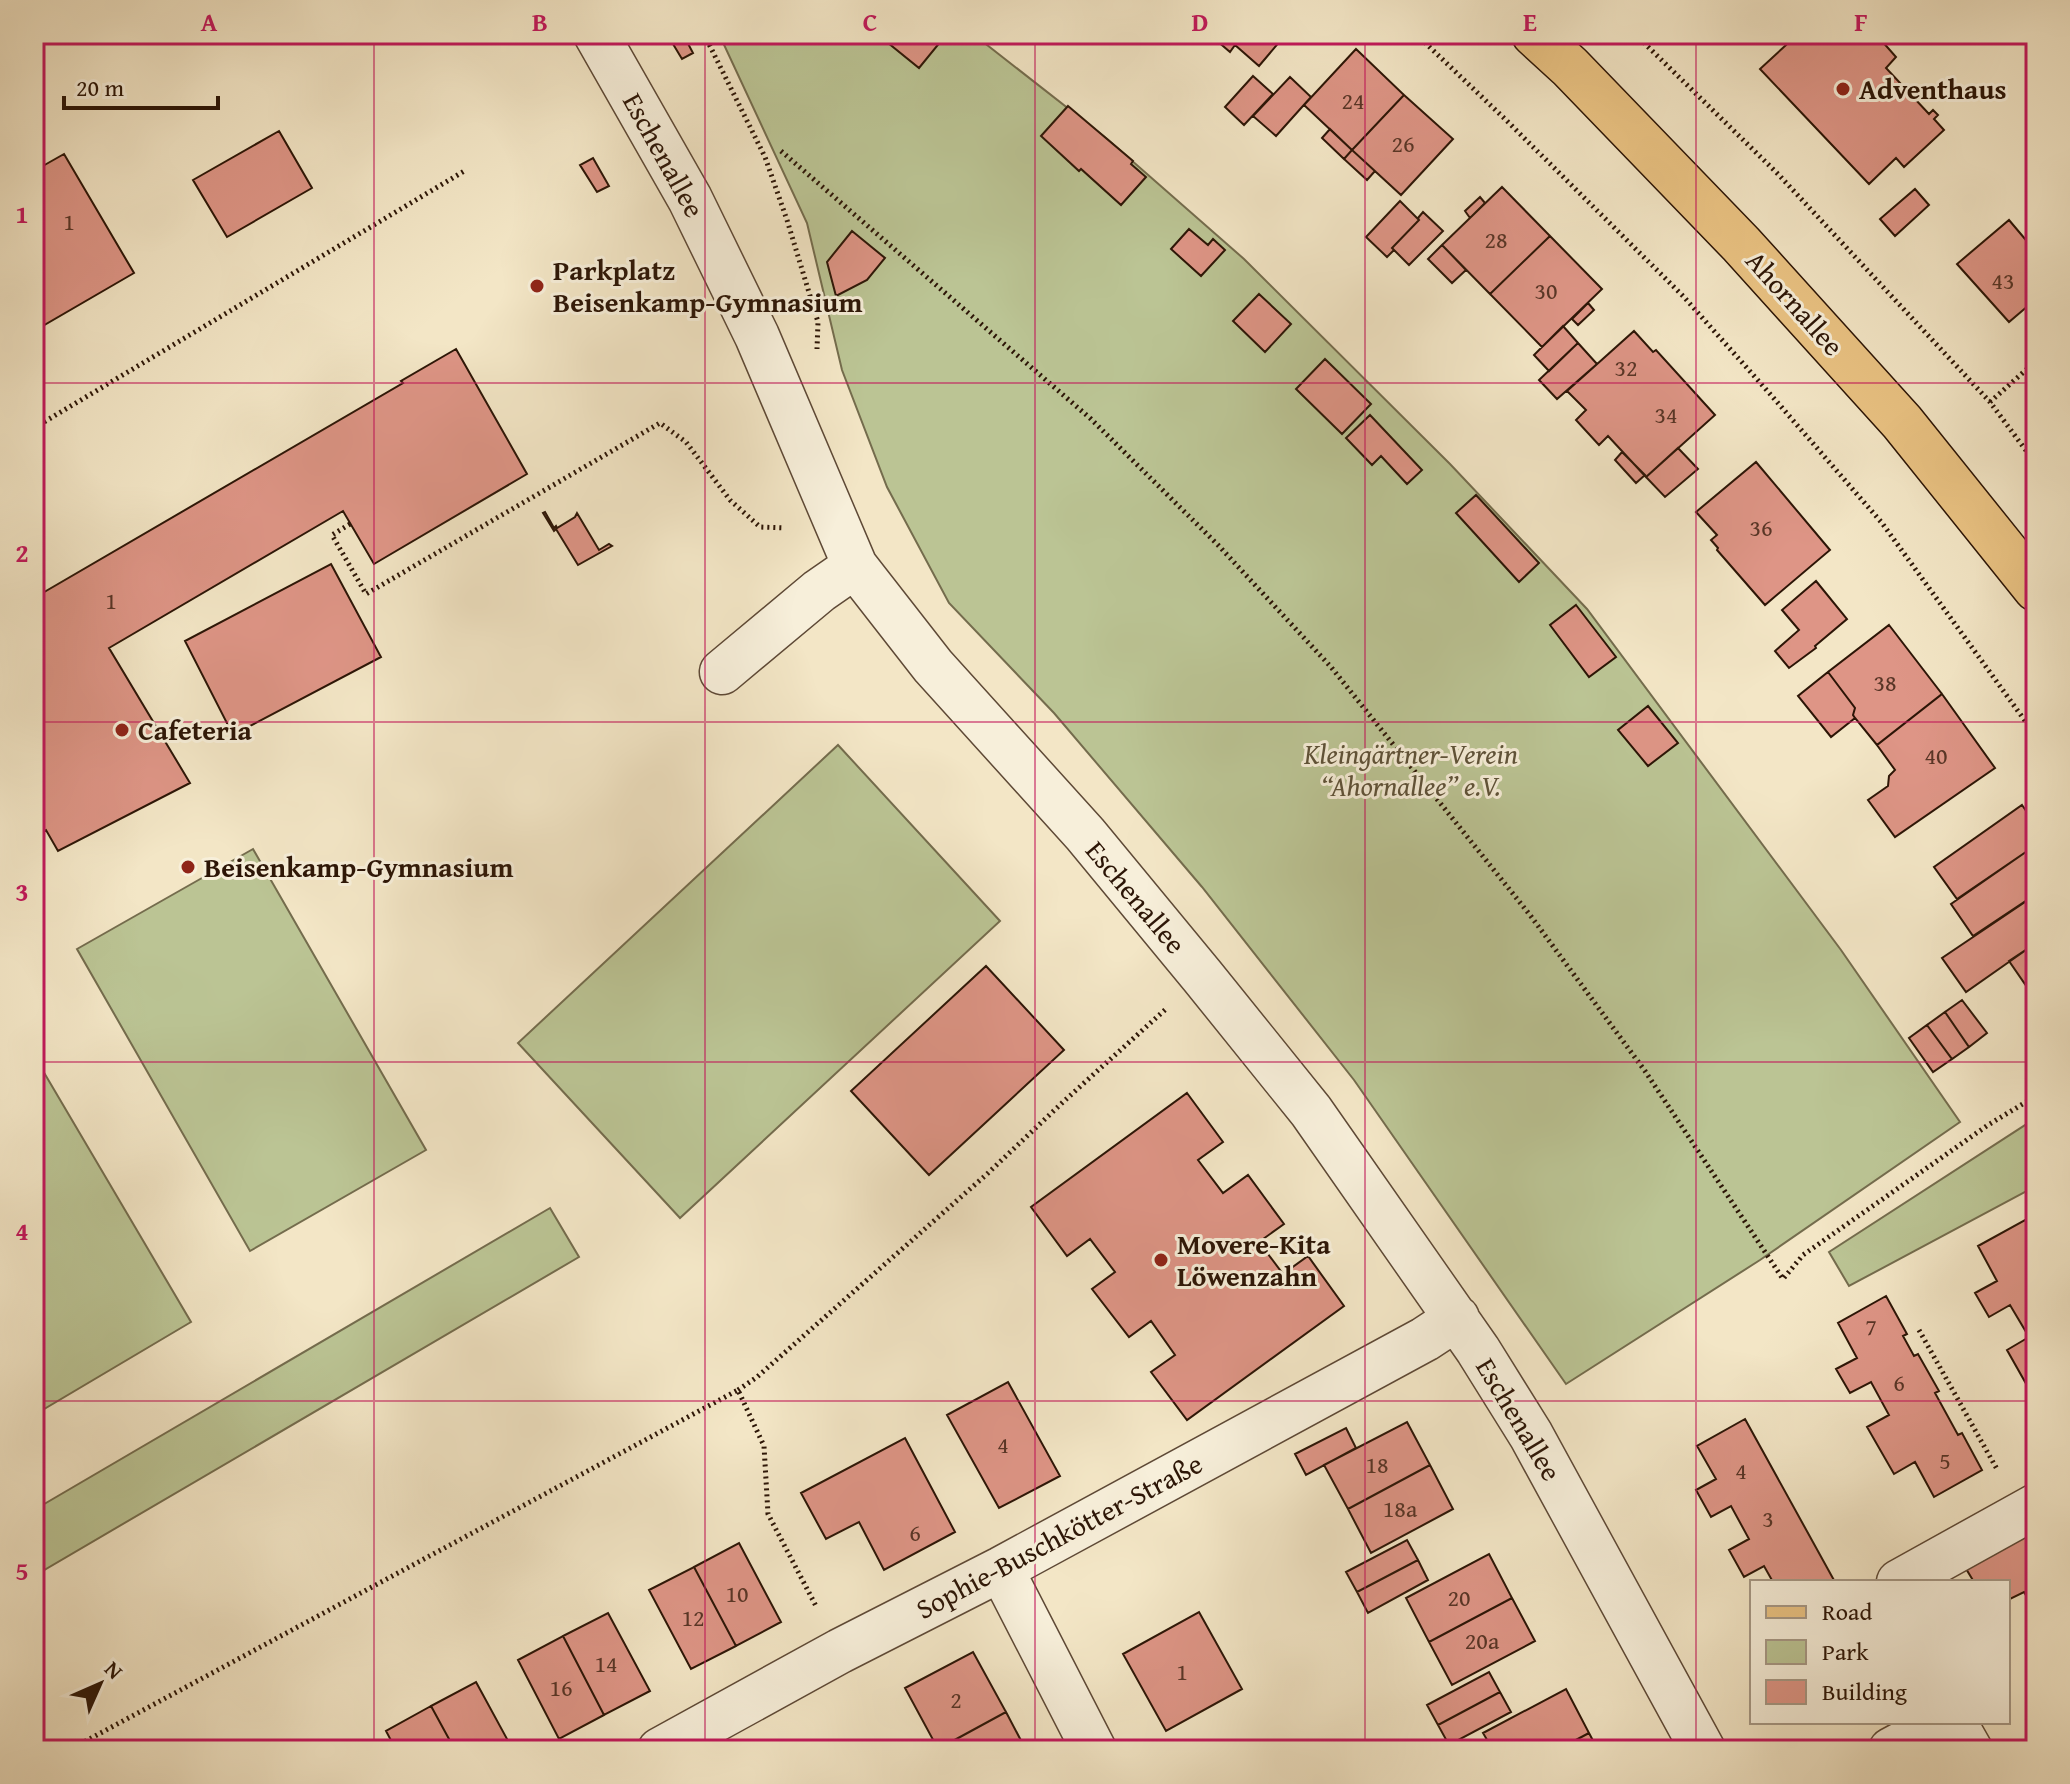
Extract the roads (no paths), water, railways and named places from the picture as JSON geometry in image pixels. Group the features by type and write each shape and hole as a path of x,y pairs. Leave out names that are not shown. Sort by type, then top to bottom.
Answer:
{"main road":[{"name":"Ahornallee","path":"1534,34 1570,67 1741,244 1870,386 2036,589"}],"street":[{"name":"Eschenallee","path":"596,34 690,199 757,336 855,566 933,666 1085,834 1311,1111 1457,1318 1531,1435 1703,1750"},
{"path":"722,672 819,591 855,566"},
{"name":"Sophie-Buschkötter-Straße","path":"660,1750 840,1651 1001,1569 1425,1339 1457,1318"},
{"path":"1903,1580 2029,1510"},
{"path":"1001,1569 1094,1750"},
{"path":"1891,1750 1939,1724"},
{"path":"1955,1724 1970,1750"}],"place":[{"name":"Adventhaus","path":"1843,89"},
{"name":"Parkplatz Beisenkamp-Gymnasium","path":"537,286"},
{"name":"Cafeteria","path":"122,730"},
{"name":"Beisenkamp-Gymnasium","path":"188,867"},
{"name":"Movere-Kita Löwenzahn","path":"1161,1260"}],"park label":[{"name":"Kleingärtner-Verein “Ahornallee” e.V.","path":"1411,770"}]}
